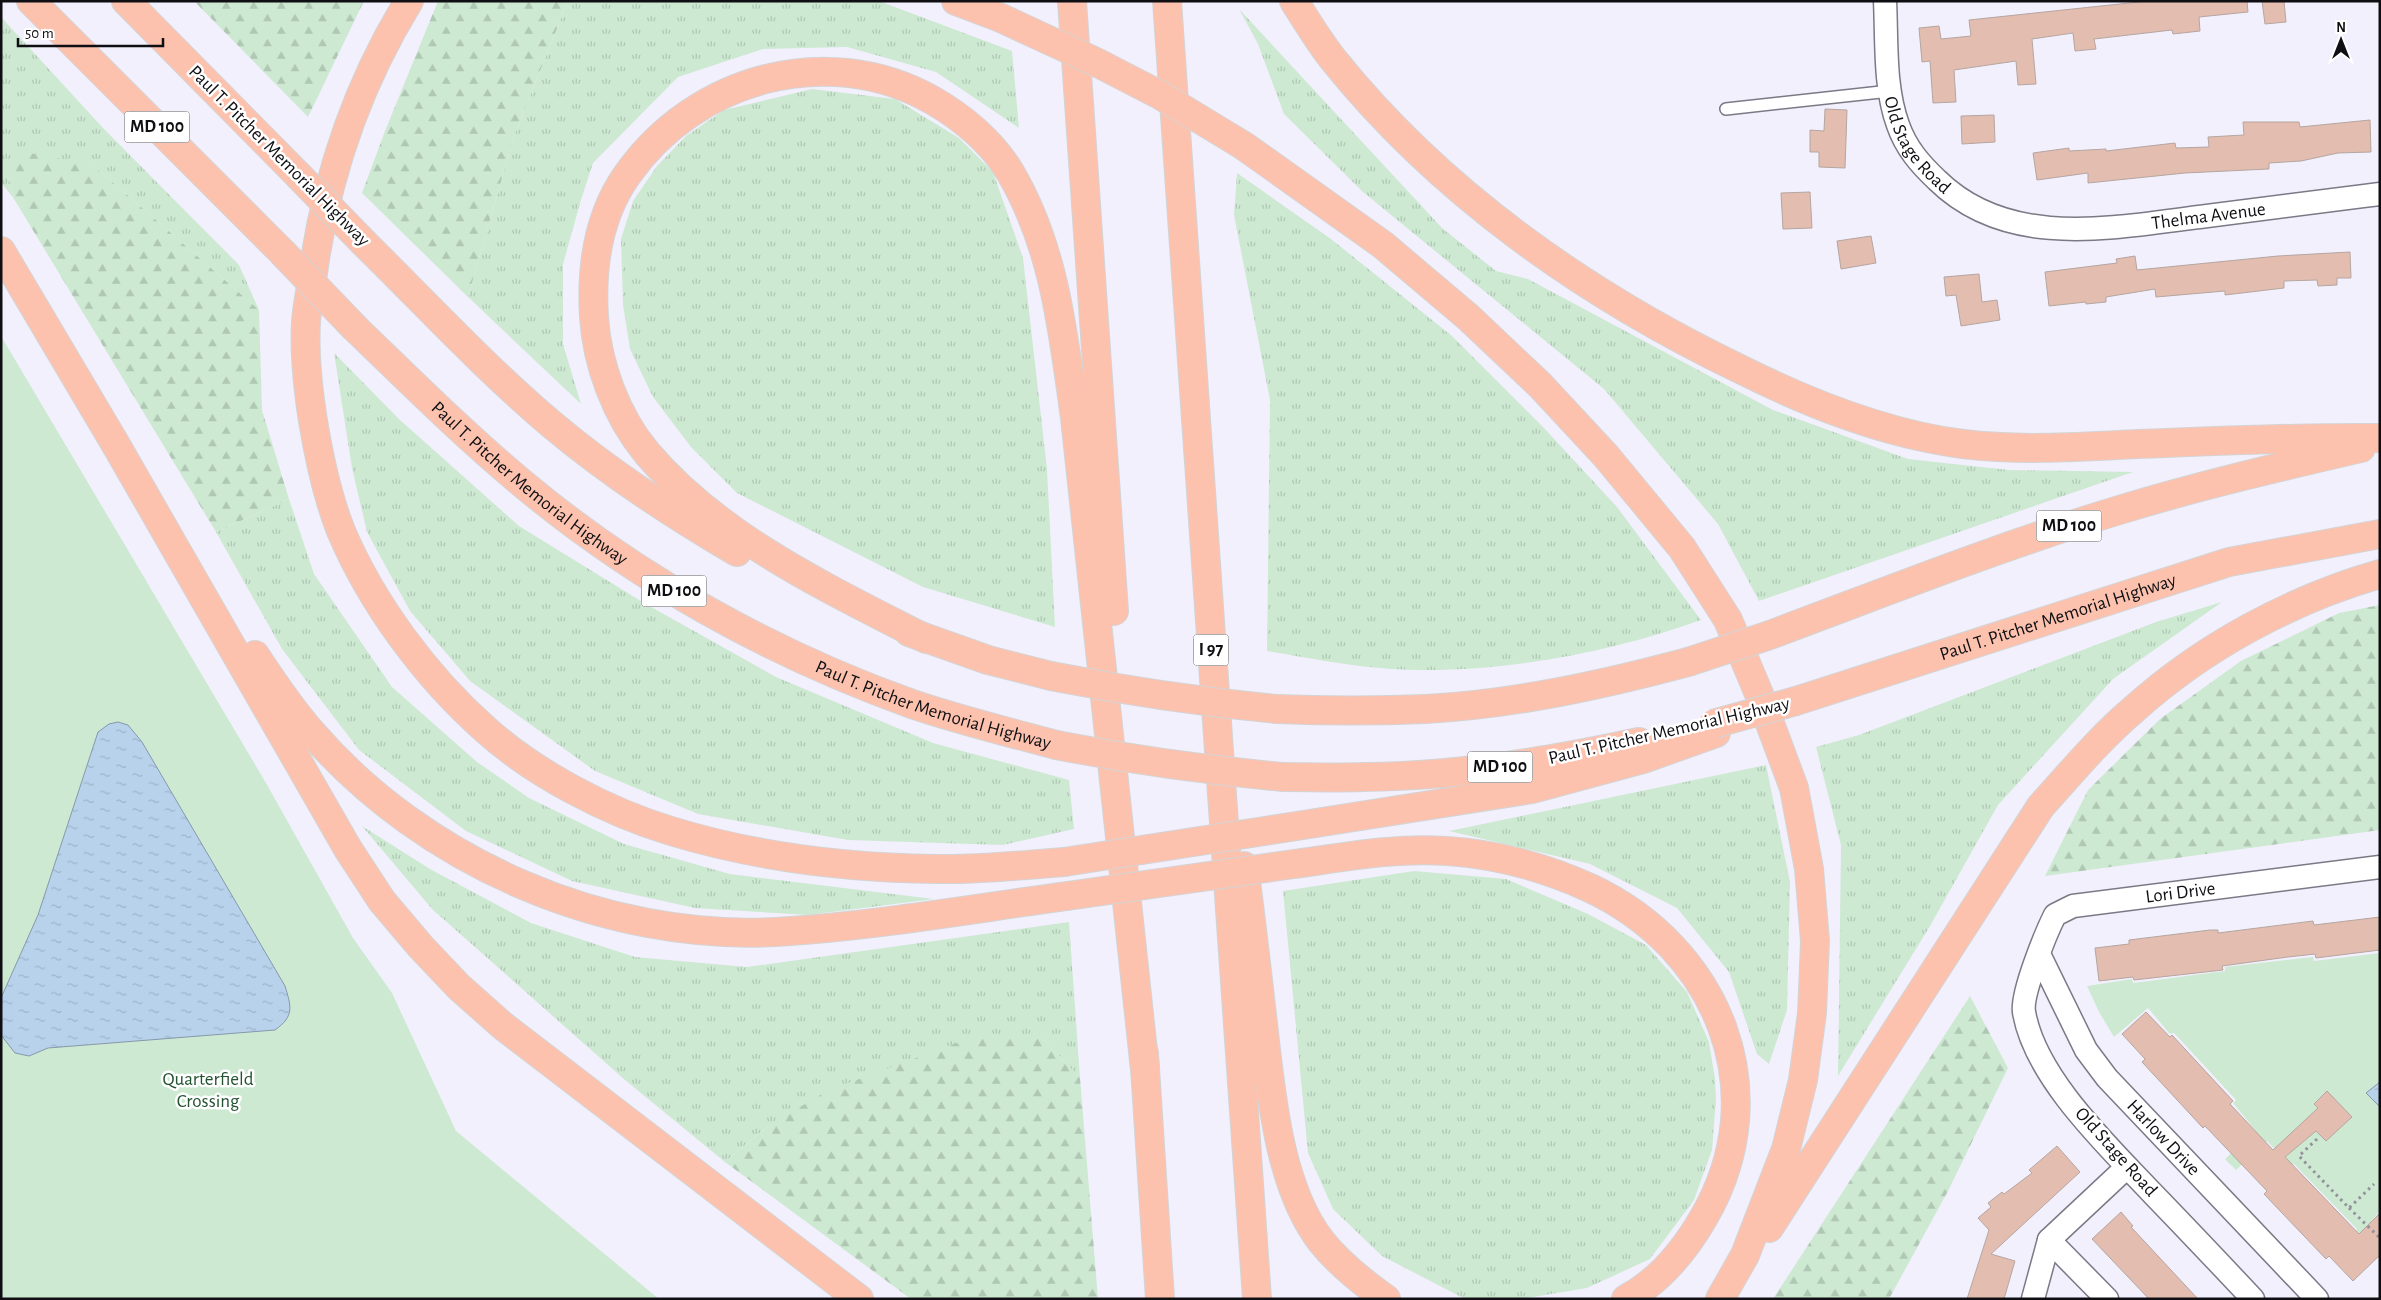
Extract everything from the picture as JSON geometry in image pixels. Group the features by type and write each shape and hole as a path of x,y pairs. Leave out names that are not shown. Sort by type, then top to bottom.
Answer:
{"highway":[{"name":"Paul T. Pitcher Memorial Highway","path":"31,1 282,252 355,328 466,435 579,528 665,586 741,629 834,672 912,704 1056,745 1200,770 1283,776 1363,778 1435,774 1571,757 1714,729 2229,562 2380,534"},
{"name":"Paul T. Pitcher Memorial Highway","path":"126,1 365,244 504,381 550,423 610,469 690,525 761,566 832,602 988,660 1051,676 1138,693 1205,703 1277,709 1364,711 1428,709 1494,702 1622,679 1688,662 1767,636 1990,553 2115,511 2212,482 2380,444"},
{"path":"409,1 368,81 336,162 318,237 306,322 308,386 319,454 341,530 375,596 425,668 486,731 535,766 598,802 670,831 757,852 844,865 939,869 1064,862 1532,789 1642,759 1714,729"},
{"path":"956,1 1001,18 1096,62 1160,95 1244,146 1383,246 1468,317 1540,385 1606,456 1682,548 1728,620 1759,694 1794,788 1809,870 1815,941 1812,1013 1803,1080 1786,1149 1746,1256 1722,1299"},
{"path":"1072,1 1160,1299"},
{"name":"I 97","path":"1167,1 1256,1299"},
{"path":"1294,1 1331,57 1385,118 1433,164 1489,213 1563,267 1636,316 1782,390 1848,416 1908,433 1962,444 2021,448 2311,437 2380,438"},
{"path":"926,638 813,580 719,520 681,487 646,451 620,410 603,371 595,333 592,292 596,248 607,215 626,177 657,138 691,111 736,88 782,74 827,72 874,77 913,90 948,109 983,138 1008,169 1032,212 1047,257 1061,315 1075,418 1145,1070"},
{"path":"1,251 116,445 348,849 382,901 421,947 459,987 503,1026 859,1299"},
{"path":"116,445 267,673 312,733 357,778 405,818 453,850 509,879 579,906 648,922 708,931 775,932 844,926 1390,852 1447,851 1498,858 1545,871 1590,888 1635,913 1671,944 1702,983 1725,1032 1734,1083 1736,1125 1727,1169 1711,1205 1691,1241 1661,1275 1626,1299"},
{"path":"1202,513 1271,1091 1281,1148 1297,1197 1320,1240 1356,1278 1386,1299"},
{"path":"1722,1299 2036,814 2091,750 2133,709 2184,669 2249,628 2307,599 2380,574"}],"street":[{"name":"Old Stage Road","path":"1885,1 1890,91 1898,125 1914,158 1951,194 1986,215 2036,228"},
{"name":"Thelma Avenue","path":"2036,228 2079,229 2136,225 2380,194"},
{"name":"Lori Drive","path":"2030,981 2055,916 2073,906 2380,867"},
{"name":"Harlow Drive","path":"2039,954 2086,1050 2107,1078 2317,1299"},
{"name":"Old Stage Road","path":"2030,981 2023,1010 2030,1037 2045,1067 2084,1118 2127,1167 2253,1299"},
{"path":"2033,1299 2049,1240 2127,1167"},
{"path":"2049,1240 2106,1299"}],"lane":[{"path":"1726,109 1890,91"}],"path":[{"path":"2317,1139 2299,1156 2380,1238"},
{"path":"2349,1208 2374,1184"}],"green space":[{"path":"194,1 364,1 308,117"},
{"path":"438,1 568,1 514,136 468,297 362,193"},
{"path":"568,1 879,1 1012,51 1019,128 936,72 847,47 763,49 678,77 593,163 581,200 563,264 563,344 581,404 468,297 514,136"},
{"path":"1239,9 1442,228 1496,271 1528,279 1773,410 1908,459 2009,470 2133,472 1759,601 1718,524 1604,389 1363,192 1284,114 1258,44"},
{"path":"1,17 104,129 239,265 259,310 93,165 8,177 14,199 1,182"},
{"path":"812,89 895,99 959,138 993,172 1023,258 1047,469 1055,627 923,587 737,493 691,447 653,397 630,349 623,305 621,239 633,201 657,166 686,136 724,110"},
{"path":"30,153 93,165 259,310 262,410 289,499 216,532 14,199 8,177"},
{"path":"1237,173 1331,239 1452,336 1544,428 1617,507 1701,620 1625,644 1584,653 1501,666 1460,669 1419,670 1366,667 1267,651 1270,400 1234,215"},
{"name":"Quarterfield Crossing","path":"1,336 266,783 353,938 392,993 456,1131 659,1299 1,1299"},
{"path":"334,353 400,420 519,526 644,603 776,677 933,743 1069,780 1074,829 1003,845 848,840 698,814 595,771 470,681 410,611 367,532 352,468"},
{"path":"289,499 314,574 392,687 477,762 529,798 624,844 730,874 934,899 808,915 695,908 572,881 466,831 359,750 282,649 216,532"},
{"path":"2222,602 2113,679 1998,805 1930,926 1838,1076 1841,845 1816,747 1859,735 2156,622"},
{"path":"2380,605 2380,830 2045,876 2088,790 2160,719 2241,661 2339,613"},
{"path":"1766,765 1790,882 1787,1010 1769,1064 1757,1054 1729,972 1677,908 1590,864 1449,831"},
{"path":"362,826 430,869 531,923 635,957 747,967 1069,922 1080,1078 1042,1038 768,1126 725,1162 625,1080 432,909"},
{"path":"1414,871 1506,879 1588,914 1646,945 1687,992 1709,1042 1715,1079 1716,1099 1712,1150 1694,1200 1650,1259 1587,1288 1521,1299 1465,1299 1382,1256 1333,1209 1308,1153 1283,891"},
{"path":"2380,953 2380,1211 2371,1221 2380,1230 2380,1259 2354,1233 2357,1229 2294,1164 2291,1166 2267,1141 2236,1170 2225,1159 2255,1130 2233,1103 2236,1100 2174,1033 2170,1034 2148,1008 2114,1037 2099,1012 2087,986 2132,979 2133,983 2225,971 2225,967 2313,957 2314,961"},
{"path":"1970,996 2008,1068 1948,1191 1889,1299 1773,1299"},
{"path":"970,1038 1042,1038 1080,1078 1098,1299 911,1299 725,1162 768,1126 827,1091"}],"water":[{"path":"118,722 128,725 142,742 285,986 290,1005 289,1015 275,1030 48,1048 29,1056 15,1053 1,1035 1,998 38,915 98,732 109,724"},
{"path":"2380,1082 2380,1107 2366,1093"}],"building":[{"path":"2148,1 2247,1 2248,12 2199,17 2200,31 2173,34 2172,30 2094,39 2096,49 2075,51 2073,33 2032,39 2036,84 2018,85 2016,61 1954,70 1956,102 1933,103 1930,61 1922,62 1919,28 1939,26 1941,39 1971,36 1969,20"},
{"path":"2262,1 2284,1 2286,22 2265,24"},
{"path":"1825,109 1847,110 1845,168 1819,167 1819,152 1810,152 1810,130 1824,131"},
{"path":"1994,115 1995,142 1962,144 1961,116"},
{"path":"2370,120 2371,152 2338,153 2301,161 2269,163 2269,169 2185,173 2088,183 2088,173 2037,180 2033,153 2069,148 2069,151 2106,149 2106,151 2175,143 2176,148 2209,147 2208,137 2244,135 2243,122 2299,122 2300,127"},
{"path":"1810,192 1812,228 1783,229 1781,193"},
{"path":"1871,236 1876,263 1841,269 1837,241"},
{"path":"2350,252 2351,278 2337,278 2337,285 2318,286 2317,280 2284,281 2284,288 2225,295 2225,291 2156,297 2155,289 2106,297 2106,302 2049,306 2045,272 2117,263 2116,259 2135,256 2137,270 2278,256"},
{"path":"1979,274 1982,302 1997,300 2000,320 1961,326 1956,295 1946,296 1944,277"},
{"path":"2380,917 2380,950 2316,958 2315,954 2222,966 2223,970 2134,980 2133,977 2099,981 2095,948 2129,944 2129,940 2210,930 2218,930 2218,933 2313,921 2314,925"},
{"path":"2146,1012 2170,1037 2172,1035 2233,1101 2230,1104 2273,1150 2318,1108 2314,1104 2327,1091 2352,1117 2326,1141 2316,1131 2285,1157 2359,1234 2380,1213 2380,1255 2353,1281 2329,1256 2326,1259 2264,1194 2267,1191 2205,1126 2203,1128 2142,1062 2145,1059 2122,1034"},
{"path":"2057,1146 2080,1172 1991,1254 2015,1261 2004,1299 1967,1299 1989,1230 1978,1218 1991,1207 1988,1203 2002,1192 2004,1194 2032,1173 2029,1170"},
{"path":"2121,1212 2133,1226 2131,1227 2198,1299 2149,1299 2092,1239"}]}
